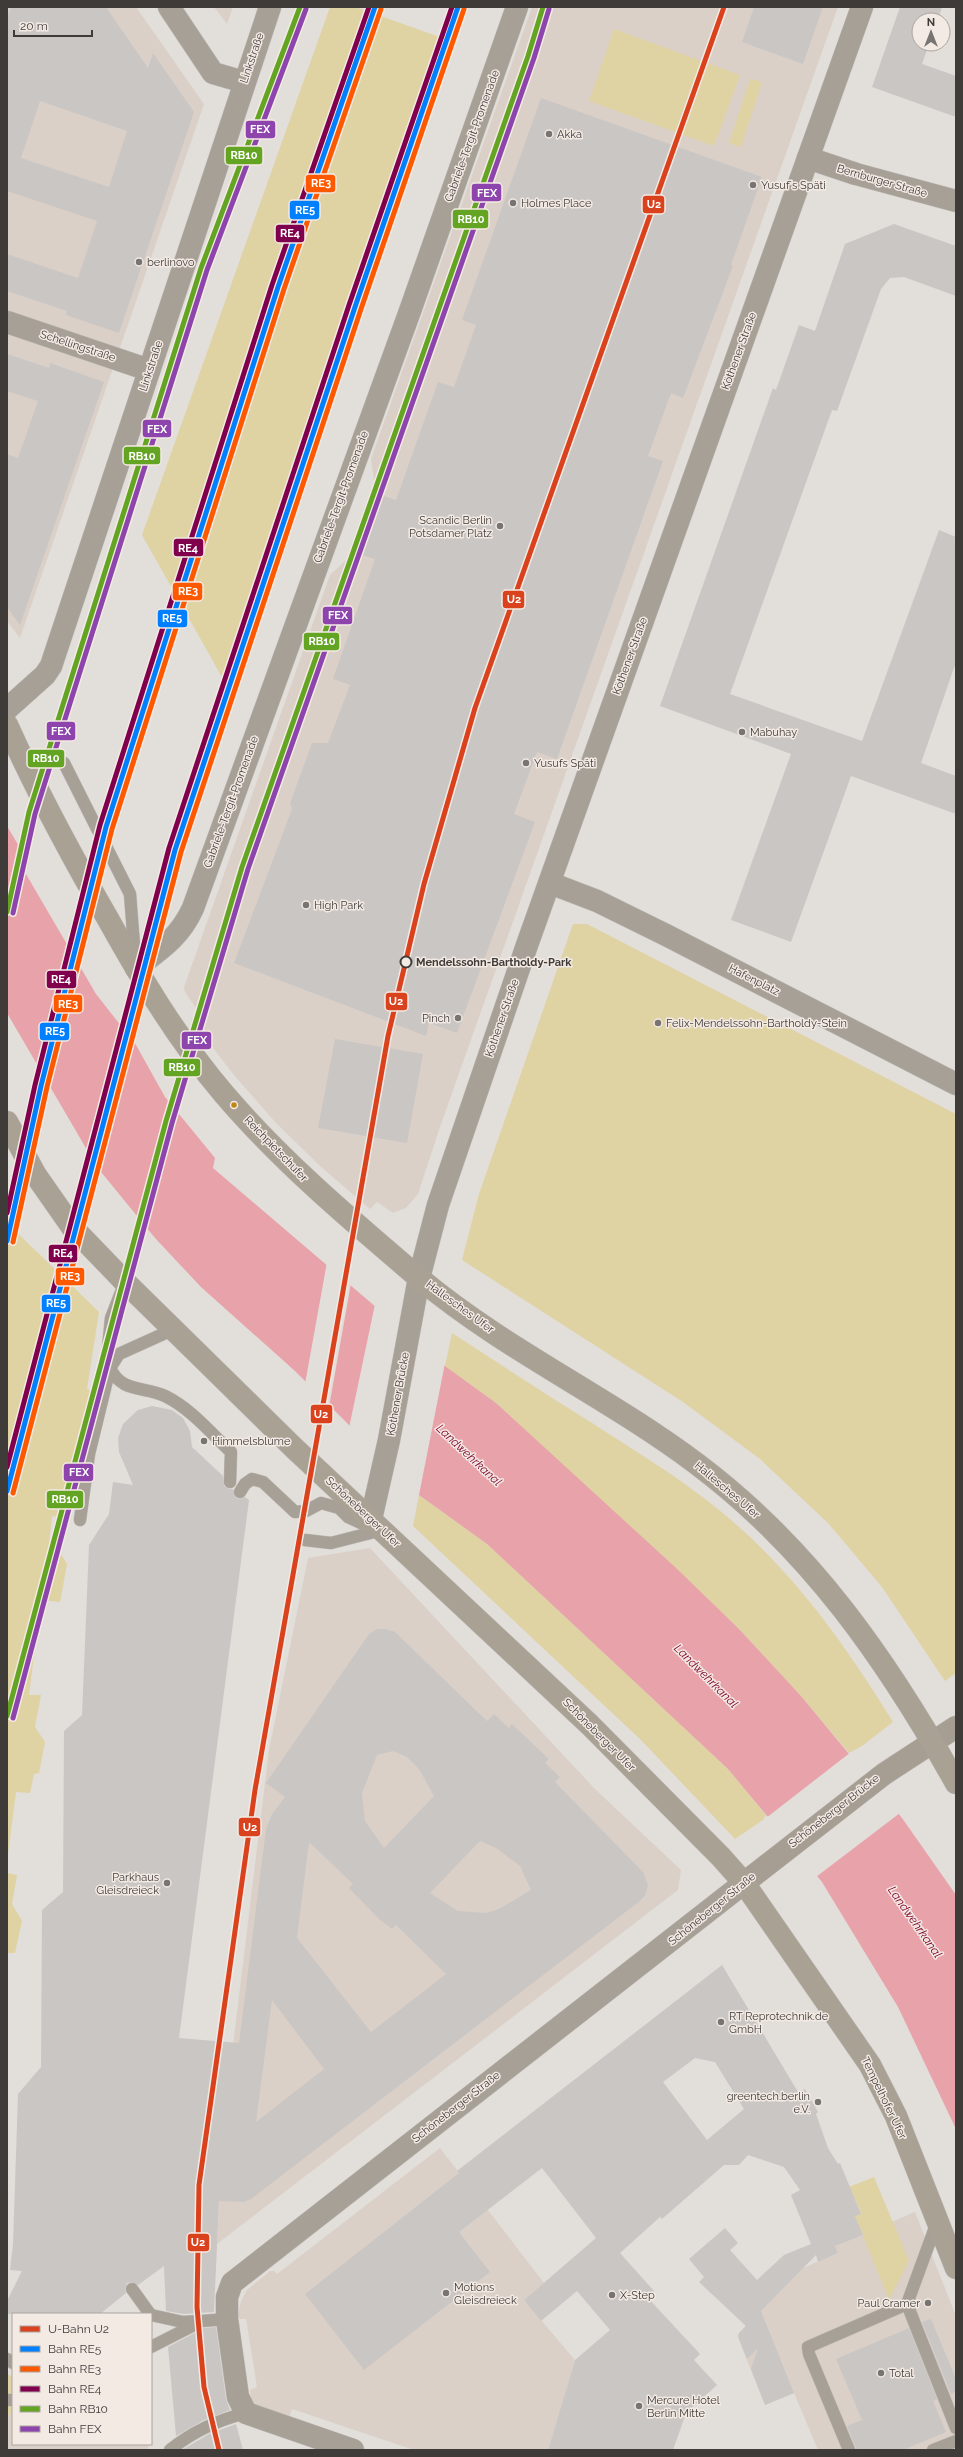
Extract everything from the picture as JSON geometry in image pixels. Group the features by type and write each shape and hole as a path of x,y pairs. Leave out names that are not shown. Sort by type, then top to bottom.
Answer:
{"main road":[{"name":"Reichpietschufer","path":"7,725 35,788 136,968 181,1038 222,1091 253,1126 305,1179 419,1278"},
{"name":"Schöneberger Ufer","path":"7,1122 35,1174 72,1227 124,1282 172,1330 590,1725 721,1857 744,1883"},
{"name":"Hallesches Ufer","path":"419,1278 465,1314 695,1463 761,1518 804,1560 847,1612 912,1707 956,1783"},
{"name":"Tempelhofer Ufer","path":"744,1883 870,2065 896,2116 956,2268"}],"street":[{"path":"169,7 213,72 244,82"},
{"name":"Linkstraße","path":"7,709 45,675 51,666 270,7"},
{"name":"Gabriele-Tergit-Promenade","path":"136,968 172,941 193,908 410,311 517,7"},
{"name":"Köthener Straße","path":"414,1310 419,1278 448,1173 862,7"},
{"name":"Bernburger Straße","path":"808,158 856,174 956,201"},
{"name":"Schellingstraße","path":"7,322 150,370"},
{"name":"Hafenplatz","path":"550,883 597,901 666,935 956,1084"},
{"name":"Köthener Brücke","path":"377,1524 382,1477 414,1310"},
{"path":"932,1741 956,1726"},
{"name":"Schöneberger Brücke","path":"785,1849 884,1774 932,1741"},
{"name":"Schöneberger Straße","path":"246,2413 238,2397 227,2320 227,2297 232,2283 249,2268 744,1883 785,1849"},
{"path":"246,2413 353,2450"}],"lane":[{"path":"64,763 130,894 136,968"},
{"path":"124,1282 112,1318 108,1348 110,1368 114,1377 122,1383 164,1396 184,1408 231,1452 230,1482"},
{"path":"80,1520 89,1454 110,1368 120,1354 172,1330"},
{"path":"240,1492 245,1484 252,1479 263,1482 295,1512 306,1511 321,1503 339,1508 348,1517 361,1523 377,1524"},
{"path":"305,1540 331,1543 377,1524"},
{"path":"938,2221 907,2304 956,2428"},
{"path":"132,2289 149,2313"},
{"path":"849,2450 809,2354 808,2347 907,2304"},
{"path":"152,2314 184,2322 227,2320"},
{"path":"152,2346 202,2321"},
{"path":"170,2450 202,2430 228,2417 246,2413"},
{"path":"933,2450 956,2441"}],"shaded area":[{"path":"7,7 136,7 204,104 20,638 7,621"},
{"path":"214,7 233,7 227,24"},
{"path":"330,7 355,7 451,41 223,679 142,535"},
{"path":"532,7 838,7 440,1127 418,1194 406,1208 393,1213 377,1202 370,1209 320,1166 276,1123 233,1074 191,1019 200,1014 185,992 184,987 330,575 346,560 374,481 371,459"},
{"path":"614,29 740,75 714,146 589,101"},
{"path":"750,79 762,82 741,147 729,143"},
{"name":"Mendelssohn-Bartholdy-Park","path":"573,924 587,924 956,1114 956,1673 945,1681 882,1587 828,1523 760,1459 683,1402 462,1260 479,1194"},
{"path":"7,1223 99,1312 87,1389 96,1393 65,1518 52,1516 49,1542 58,1543 57,1548 67,1564 60,1602 41,1600 29,1695 41,1695 35,1727 45,1742 39,1773 34,1774 30,1793 16,1792 7,1862"},
{"path":"452,1333 673,1475 719,1510 770,1557 815,1608 856,1664 893,1722 862,1746 849,1753 801,1696 739,1629 496,1403 445,1366"},
{"path":"419,1495 487,1544 728,1769 766,1815 763,1820 735,1839 641,1740 413,1526"},
{"path":"370,1548 595,1789 681,1870 678,1890 217,2244 223,2127 269,1750 308,1558"},
{"path":"7,1873 17,1875 12,1904 22,1921 15,1953 7,1953"},
{"path":"440,2148 544,2283 524,2300 575,2360 548,2450 414,2450 292,2409 289,2417 254,2406 251,2400 250,2390 257,2387 246,2319 240,2319 238,2316 241,2301 247,2290 270,2271 274,2271 277,2274"},
{"path":"874,2177 909,2261 889,2300 855,2216 861,2213 855,2199 844,2189"},
{"path":"915,2212 956,2316 956,2450 818,2450 794,2393 765,2405 737,2335 803,2268 838,2253 835,2246"},
{"path":"7,2374 12,2376 12,2415 7,2414"},
{"path":"7,2414 12,2415 12,2445 149,2445 148,2450 7,2450"}],"water":[{"name":"Landwehrkanal","path":"7,826 20,848 16,857 96,994 136,1045 165,1097 215,1158 213,1168 445,1366 496,1403 676,1568 739,1629 801,1696 902,1818 956,1895 956,2129 898,2007 822,1882 728,1769 487,1544 419,1495 295,1371 201,1287 155,1238 97,1167 7,1013"}],"pier":[{"path":"327,1262 351,1283 329,1407 305,1384"},
{"path":"375,1304 445,1363 419,1495 414,1492 349,1428"},
{"path":"851,1752 900,1813 816,1877 766,1818"}],"building":[{"path":"11,7 106,7 148,68 153,53 194,112 119,333 66,315 67,311 7,291 7,254 78,278 97,221 7,191 7,19","holes":["40,101 127,131 109,187 21,158"]},
{"path":"754,7 823,7 803,64 742,42"},
{"path":"900,7 942,7 940,12 911,12 911,52 926,52 922,64 956,76 956,117 872,87"},
{"path":"541,98 762,177 731,265 733,266 683,398 671,393 648,456 663,461 557,759 537,752 514,814 535,822 457,1033 429,1023 426,1036 234,963 292,809 290,803 312,743 328,743 350,685 333,679 375,559 351,552 373,492 396,500 438,382 454,387 476,325 462,320"},
{"path":"894,224 956,246 956,296 904,277 890,278 881,289 837,411 832,410 730,694 862,741 939,530 956,537 956,662 921,763 956,776 956,814 851,776 791,942 731,920 791,754 660,706 773,388 776,390 799,325 815,331 845,244"},
{"path":"7,354 49,368 50,363 104,382 20,625 7,607 7,454 18,458 38,401 7,391"},
{"path":"335,1039 423,1054 407,1143 318,1128"},
{"path":"152,1406 172,1410 183,1418 190,1431 192,1447 223,1476 224,1486 229,1489 233,1489 236,1498 240,1499 245,1497 249,1500 179,2038 239,2043 266,1829 272,1814 285,1797 266,1783 369,1634 377,1629 386,1629 395,1632 487,1721 494,1714 509,1728 512,1724 549,1759 545,1763 560,1777 555,1782 643,1872 648,1885 646,1894 640,1901 251,2199 244,2202 219,2201 214,2312 184,2314 166,2311 164,2266 138,2285 132,2282 127,2283 125,2289 126,2293 101,2313 7,2314 7,2301 22,2271 10,2270 13,2244 18,2094 41,2067 42,1910 63,1892 64,1731 82,1715 89,1545 109,1514 113,1482 133,1485 119,1452 118,1438 123,1424 138,1410","holes":["393,1751 407,1757 419,1769 434,1796 384,1848 365,1821 362,1793 377,1755","480,1841 496,1848 520,1866 531,1890 499,1909 486,1913 458,1911 430,1893","309,1842 353,1884 349,1888 379,1919 392,1929 396,1925 446,1974 371,2032 297,1938","272,2000 324,2069 256,2122"]},
{"path":"722,1965 798,2092 805,2089 818,2112 816,2114 828,2148 838,2164 840,2163 861,2214 855,2216 863,2235 835,2246 838,2253 818,2262 816,2255 761,2311 794,2393 765,2405 751,2369 758,2348 747,2359 739,2339 739,2333 746,2326 699,2282 704,2277 689,2259 725,2228 738,2243 730,2250 757,2280 784,2255 811,2244 791,2195 800,2190 784,2167 748,2155 739,2165 724,2165 662,2219 660,2217 620,2253 654,2291 647,2297 700,2354 694,2360 717,2385 686,2413 673,2450 548,2450 575,2360 610,2330 577,2291 541,2321 524,2300 596,2238 542,2168 459,2232 490,2272 364,2370 305,2294 459,2173 457,2171","holes":["695,2058 715,2062 744,2109 707,2140 663,2082"]},
{"path":"931,2319 956,2379 956,2391 951,2394 922,2322"},
{"path":"216,2327 226,2399 230,2410 202,2421 176,2436 168,2347 204,2328"},
{"path":"909,2328 937,2399 933,2401 946,2432 903,2450 857,2450 847,2426 862,2420 836,2359"},
{"path":"236,2424 243,2450 182,2450 209,2434"}],"metro line":[{"name":"U2","path":"219,2450 204,2387 197,2307 199,2185 255,1790 388,1036 424,884 475,708 724,7"}],"rail line":[{"name":"RB10","path":"7,912 29,812 201,268 300,7"},
{"name":"RE4","path":"7,1213 35,1085 100,825 272,285 369,7"},
{"name":"RE5","path":"7,1241 41,1086 106,827 278,287 375,7"},
{"name":"RE4","path":"7,1467 169,848 349,305 452,7"},
{"name":"RE5","path":"7,1491 175,850 355,307 458,7"},
{"name":"RB10","path":"7,1716 166,1121 242,867 528,56 543,7"},
{"name":"FEX","path":"13,913 35,814 207,270 306,9"},
{"name":"RE3","path":"13,1242 47,1087 112,829 284,289 381,9"},
{"name":"RE3","path":"13,1493 181,852 361,309 464,9"},
{"name":"FEX","path":"13,1718 172,1123 248,869 534,58 549,9"}],"place":[{"name":"Akka","path":"549,134"},
{"name":"Yusuf´s Späti","path":"753,185"},
{"name":"Holmes Place","path":"513,203"},
{"name":"berlinovo","path":"139,262"},
{"name":"Scandic Berlin Potsdamer Platz","path":"500,526"},
{"name":"Mabuhay","path":"742,732"},
{"name":"Yusufs Späti","path":"526,763"},
{"name":"High Park","path":"306,905"},
{"name":"Mendelssohn-Bartholdy-Park","path":"406,962"},
{"name":"Pinch","path":"458,1018"},
{"name":"Felix-Mendelssohn-Bartholdy-Stein","path":"658,1023"},
{"name":"Himmelsblume","path":"204,1441"},
{"name":"Parkhaus Gleisdreieck","path":"167,1883"},
{"name":"RT Reprotechnik.de GmbH","path":"721,2022"},
{"name":"greentech.berlin e.V.","path":"818,2102"},
{"name":"Motions Gleisdreieck","path":"446,2293"},
{"name":"X-Step","path":"612,2295"},
{"name":"Paul Cramer","path":"928,2303"},
{"name":"Total","path":"881,2373"},
{"name":"Mercure Hotel Berlin Mitte","path":"639,2406"}]}
